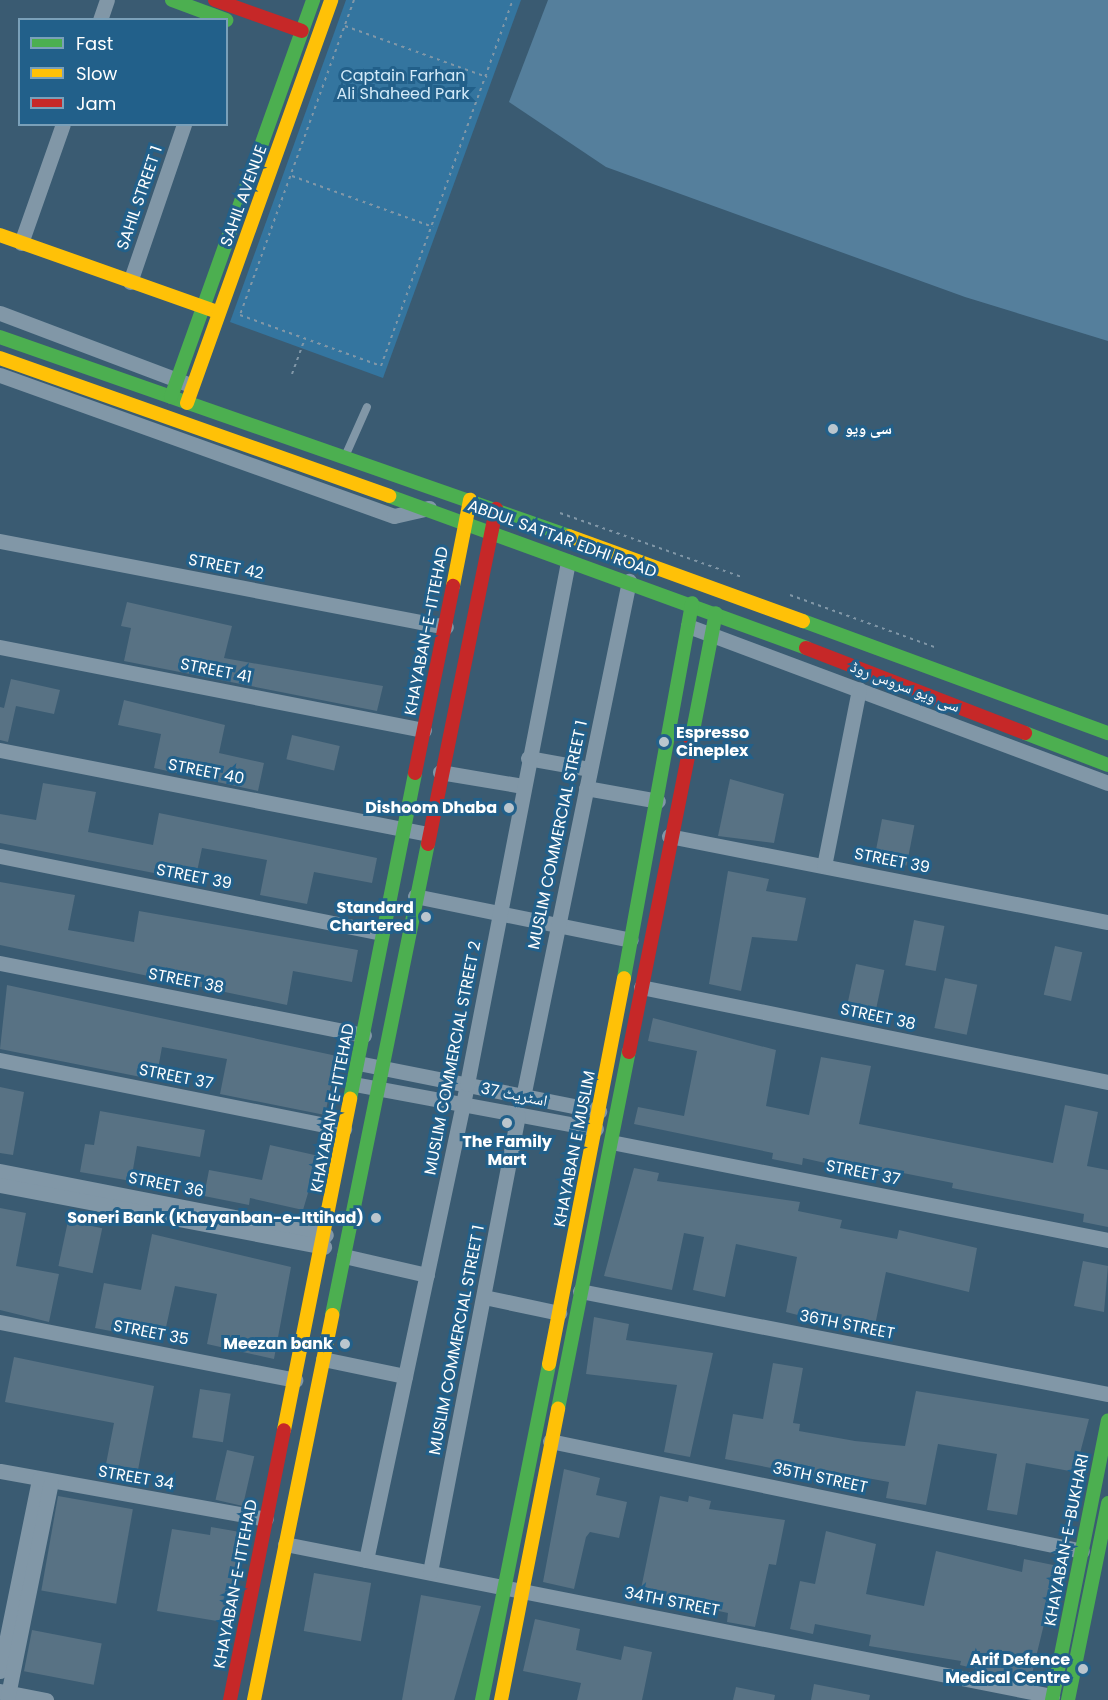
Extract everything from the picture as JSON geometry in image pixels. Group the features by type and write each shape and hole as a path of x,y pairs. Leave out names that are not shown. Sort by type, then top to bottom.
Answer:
{"main road":[{"path":"172,0 302,31"},
{"name":"SAHIL AVENUE","path":"171,397 313,0"},
{"name":"SAHIL AVENUE","path":"187,403 332,0"},
{"path":"223,12 297,45"},
{"path":"0,235 220,313"},
{"name":"ABDUL SATTAR EDHI ROAD","path":"0,337 496,509 1108,733"},
{"name":"ABDUL SATTAR EDHI ROAD","path":"0,358 429,508 568,562 692,603 1108,765"},
{"name":"KHAYABAN-E-ITTEHAD","path":"230,1700 325,1241 381,933 405,829 470,500"},
{"path":"254,1700 378,1089 427,834 489,533 496,509"},
{"name":"KHAYABAN E MUSLIM","path":"483,1700 596,1129 658,801 692,603"},
{"name":"KHAYABAN E MUSLIM","path":"501,1700 669,836 716,613"},
{"path":"615,1027 632,1030"},
{"path":"581,1203 598,1206"},
{"path":"545,1378 562,1381"},
{"name":"KHAYABAN-E-BUKHARI","path":"1052,1698 1108,1421"},
{"name":"KHAYABAN-E-BUKHARI","path":"1071,1699 1082,1631 1108,1503"},
{"path":"1066,1629 1082,1631"}],"street":[{"path":"101,18 107,0"},
{"path":"21,243 62,126"},
{"name":"SAHIL STREET 1","path":"130,282 183,126"},
{"path":"0,313 193,386"},
{"path":"0,375 394,516 429,508"},
{"name":"STREET 42","path":"0,541 446,627"},
{"name":"MUSLIM COMMERCIAL STREET 2","path":"366,1560 463,1104 528,758 568,562"},
{"name":"MUSLIM COMMERCIAL STREET 1","path":"523,1097 629,581"},
{"name":"سی ویو سروس روڈ","path":"688,626 712,633 1108,783"},
{"name":"STREET 41","path":"0,647 424,730"},
{"path":"824,866 859,689"},
{"name":"STREET 40","path":"0,750 427,834"},
{"path":"528,758 590,769"},
{"path":"440,772 523,786"},
{"path":"586,788 658,801"},
{"name":"STREET 39","path":"669,836 1108,922"},
{"name":"STREET 39","path":"0,856 381,933"},
{"path":"415,896 631,940"},
{"name":"STREET 38","path":"0,963 364,1035"},
{"name":"STREET 38","path":"641,987 1108,1082"},
{"name":"STREET 37","path":"0,1060 344,1129"},
{"path":"358,1063 599,1111"},
{"name":"اسٹریٹ 37","path":"354,1084 596,1129"},
{"name":"MUSLIM COMMERCIAL STREET 1","path":"430,1572 518,1115"},
{"name":"STREET 37","path":"611,1142 1108,1240"},
{"name":"STREET 36","path":"0,1172 325,1241"},
{"name":"STREET 36","path":"0,1185 325,1241"},
{"path":"344,1256 427,1275"},
{"name":"36TH STREET","path":"580,1291 1108,1394"},
{"path":"484,1297 560,1313"},
{"name":"STREET 35","path":"0,1322 295,1380"},
{"path":"323,1359 405,1376"},
{"name":"35TH STREET","path":"550,1441 1082,1551"},
{"name":"STREET 34","path":"0,1471 45,1481 266,1519"},
{"path":"0,1671 45,1481"},
{"path":"45,1481 5,1695 46,1700"},
{"name":"34TH STREET","path":"285,1544 1052,1698"}],"lane":[{"path":"344,458 367,407"}],"path":[{"path":"354,0 240,315 381,366 513,0"},
{"path":"345,26 487,77"},
{"path":"291,176 433,227"},
{"path":"292,374 305,338"},
{"path":"558,515 563,510 748,580"},
{"path":"782,592 948,653"}],"green space":[{"name":"Captain Farhan Ali Shaheed Park","path":"346,0 521,0 383,378 230,322"}],"shaded area":[{"path":"548,0 1108,0 1108,341 965,297 606,167 509,102"}],"building":[{"path":"127,602 232,626 224,658 383,686 377,711 124,661 131,628 121,626"},
{"path":"11,679 60,690 54,714 16,706 8,742 0,740 0,707 4,708"},
{"path":"124,700 225,725 219,753 264,763 258,791 154,768 161,734 118,725"},
{"path":"292,735 340,746 334,770 286,759"},
{"path":"730,779 784,794 774,843 718,836"},
{"path":"43,783 96,792 88,832 153,845 159,813 377,858 372,883 314,872 307,904 260,895 267,860 202,848 195,881 0,843 0,814 36,820"},
{"path":"882,819 914,825 907,866 874,859"},
{"path":"728,871 769,879 766,891 806,898 797,941 752,937 741,991 709,984"},
{"path":"0,882 75,895 68,930 134,942 139,911 358,950 352,982 293,971 287,1005 0,945"},
{"path":"914,920 944,926 936,971 905,965"},
{"path":"1055,946 1082,952 1071,1001 1044,995"},
{"path":"856,964 884,970 874,1021 845,1015"},
{"path":"945,978 977,985 967,1035 934,1028"},
{"path":"7,985 337,1056 325,1115 220,1094 227,1059 162,1047 156,1080 0,1049"},
{"path":"653,1018 776,1050 766,1106 809,1115 821,1057 871,1066 859,1124 1053,1163 1065,1105 1098,1112 1087,1166 1108,1170 1108,1227 1083,1222 1084,1214 952,1188 953,1183 893,1171 892,1178 803,1158 802,1165 772,1159 773,1153 634,1124 638,1107 684,1116 697,1051 648,1041"},
{"path":"0,1087 24,1092 13,1155 0,1153"},
{"path":"100,1111 205,1130 200,1157 137,1146 131,1181 80,1172 85,1144 94,1145"},
{"path":"270,1145 319,1156 303,1210 250,1198 249,1205 204,1196 209,1170 262,1180"},
{"path":"634,1168 659,1173 657,1181 800,1202 798,1211 842,1220 840,1228 897,1239 899,1230 977,1248 969,1292 886,1272 874,1330 825,1322 786,1312 797,1257 736,1244 725,1297 693,1290 704,1237 684,1233 672,1290 604,1276"},
{"path":"0,1208 26,1213 16,1266 59,1274 49,1322 0,1310"},
{"path":"68,1221 102,1228 93,1273 58,1266"},
{"path":"152,1234 291,1267 274,1359 207,1344 217,1294 175,1286 163,1341 95,1328 104,1283 141,1290"},
{"path":"1083,1261 1108,1266 1104,1312 1074,1306"},
{"path":"594,1317 629,1324 626,1340 713,1353 690,1457 664,1452 677,1385 586,1374"},
{"path":"14,1357 154,1386 138,1470 106,1464 114,1423 5,1402"},
{"path":"773,1363 803,1368 793,1423 800,1424 799,1431 855,1441 905,1446 916,1391 1089,1419 1075,1472 1026,1463 1017,1515 987,1510 997,1454 938,1444 926,1505 886,1498 889,1482 834,1472 833,1480 725,1459 733,1414 763,1419"},
{"path":"200,1389 231,1394 223,1442 192,1437"},
{"path":"227,1450 254,1456 243,1506 216,1500"},
{"path":"564,1469 600,1478 596,1495 627,1502 619,1538 590,1532 586,1537 574,1589 543,1582"},
{"path":"58,1496 133,1509 116,1604 41,1591"},
{"path":"660,1496 688,1502 689,1496 711,1501 709,1509 785,1520 776,1565 769,1564 755,1627 727,1622 728,1613 640,1594"},
{"path":"211,1527 240,1532 229,1623 157,1611 172,1529 210,1535"},
{"path":"826,1531 876,1544 866,1594 924,1606 936,1551 1022,1572 1024,1559 1058,1566 1030,1682 960,1665 961,1661 869,1646 871,1635 815,1624 813,1634 790,1629 800,1581 815,1584"},
{"path":"314,1573 371,1583 361,1641 304,1631"},
{"path":"421,1595 481,1606 454,1700 402,1700"},
{"path":"535,1619 580,1629 576,1650 621,1660 624,1646 652,1652 642,1700 577,1700 581,1683 523,1671"},
{"path":"32,1630 102,1644 94,1685 24,1671"},
{"path":"814,1684 870,1695 869,1700 811,1700"},
{"path":"736,1687 775,1695 774,1700 733,1700"}],"traffic: fast":[{"path":"172,0 221,18"},
{"path":"171,397 313,0"},
{"path":"0,337 569,536"},
{"path":"389,496 806,648"},
{"path":"624,978 692,603"},
{"path":"692,736 716,613"},
{"path":"803,621 1108,733"},
{"path":"1025,733 1108,765"},
{"path":"350,1099 415,773"},
{"path":"332,1315 428,844"},
{"path":"558,1409 629,1052"},
{"path":"482,1700 549,1364"},
{"path":"1052,1700 1108,1421"},
{"path":"1068,1700 1108,1503"}],"traffic: slow":[{"path":"187,403 331,0"},
{"path":"0,235 217,312"},
{"path":"0,358 389,496"},
{"path":"453,586 470,500"},
{"path":"569,536 803,621"},
{"path":"549,1364 624,978"},
{"path":"284,1430 350,1099"},
{"path":"254,1700 332,1315"},
{"path":"501,1700 558,1409"}],"traffic: jam":[{"path":"215,0 302,31"},
{"path":"428,844 496,509"},
{"path":"415,773 453,586"},
{"path":"806,648 1025,733"},
{"path":"629,1052 692,736"},
{"path":"230,1700 284,1430"}],"place":[{"name":"سی ویو","path":"833,429"},
{"name":"Espresso Cineplex","path":"664,742"},
{"name":"Dishoom Dhaba","path":"509,808"},
{"name":"Standard Chartered","path":"426,917"},
{"name":"The Family Mart","path":"507,1123"},
{"name":"Soneri Bank (Khayanban-e-Ittihad)","path":"376,1218"},
{"name":"Meezan bank","path":"345,1344"},
{"name":"Arif Defence Medical Centre","path":"1083,1669"}]}
